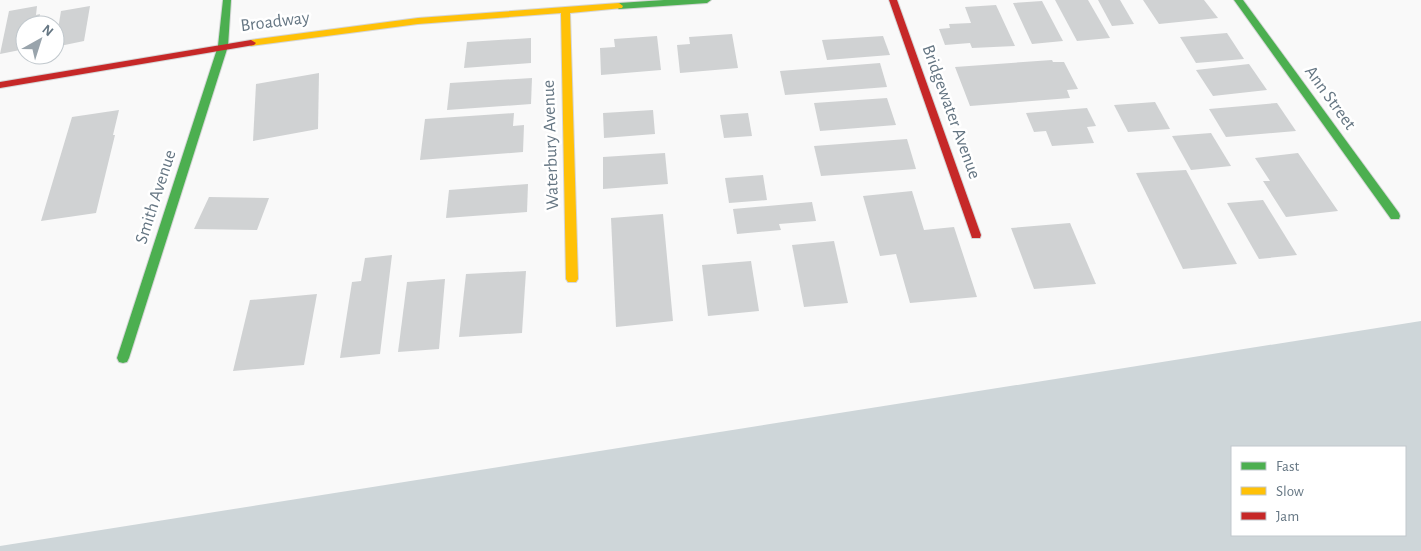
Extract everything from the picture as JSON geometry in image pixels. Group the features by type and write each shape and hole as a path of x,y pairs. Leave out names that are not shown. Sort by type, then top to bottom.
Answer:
{"street":[{"name":"Smith Avenue","path":"122,358 223,46 227,0"},
{"name":"Broadway","path":"0,85 223,46 418,21 707,0"},
{"name":"Bridgewater Avenue","path":"893,0 976,235"},
{"name":"Ann Street","path":"1238,0 1395,216"},
{"name":"Waterbury Avenue","path":"565,10 572,280"}],"shaded area":[{"path":"1421,321 1421,551 0,551 0,546"}],"building":[{"path":"1055,0 1088,0 1110,38 1077,41"},
{"path":"1098,0 1120,0 1134,24 1112,26"},
{"path":"1143,0 1204,0 1218,18 1159,24"},
{"path":"1042,1 1063,41 1032,44 1013,3"},
{"path":"996,5 1015,46 972,48 970,43 945,45 939,29 950,28 949,24 971,23 965,7"},
{"path":"37,6 36,15 15,15 15,51 0,54 9,11"},
{"path":"90,6 84,41 65,45 65,15 60,15 61,11"},
{"path":"1227,33 1244,59 1196,63 1180,37"},
{"path":"732,34 738,68 680,73 677,45 690,44 689,37"},
{"path":"657,36 661,70 601,75 600,48 615,47 614,39"},
{"path":"883,36 890,55 827,60 822,40"},
{"path":"531,38 531,63 464,68 467,42"},
{"path":"1052,60 1053,62 1064,62 1078,89 1067,90 1070,98 970,106 955,67"},
{"path":"880,63 887,87 785,95 780,71"},
{"path":"1249,64 1267,90 1213,96 1196,70"},
{"path":"319,73 318,129 253,141 256,84"},
{"path":"532,78 531,104 447,110 450,83"},
{"path":"887,98 896,125 820,131 814,103"},
{"path":"1155,102 1170,129 1128,132 1114,105"},
{"path":"1277,103 1296,131 1226,137 1209,109"},
{"path":"1087,108 1096,126 1087,127 1094,143 1052,146 1046,131 1034,132 1026,113"},
{"path":"119,110 113,135 115,135 96,213 41,221 72,117"},
{"path":"653,110 655,134 604,138 603,113"},
{"path":"514,113 513,126 524,125 523,152 420,160 425,119"},
{"path":"748,113 752,136 724,138 720,115"},
{"path":"1211,133 1231,166 1191,170 1172,136"},
{"path":"907,139 916,169 821,176 814,146"},
{"path":"665,153 668,184 603,189 603,157"},
{"path":"1298,153 1338,211 1286,217 1263,181 1270,181 1255,158"},
{"path":"1186,170 1237,264 1183,269 1136,173"},
{"path":"763,175 767,200 729,203 725,178"},
{"path":"528,184 527,212 446,218 449,190"},
{"path":"912,191 924,230 954,227 977,297 910,303 896,254 880,256 863,196"},
{"path":"209,197 269,198 257,230 194,229"},
{"path":"1263,200 1297,255 1259,259 1227,203"},
{"path":"812,202 816,221 779,224 781,230 737,234 733,209"},
{"path":"663,214 673,321 616,327 611,218"},
{"path":"1070,223 1096,284 1034,289 1011,228"},
{"path":"834,241 848,303 804,307 792,245"},
{"path":"392,255 380,354 340,358 352,282 361,281 365,258"},
{"path":"751,261 759,311 708,316 702,265"},
{"path":"526,271 522,333 459,337 466,274"},
{"path":"445,279 439,349 398,352 407,282"},
{"path":"317,294 304,365 233,371 250,300"}],"traffic: fast":[{"path":"123,358 223,46 227,0"},
{"path":"619,6 707,0"},
{"path":"1238,0 1395,216"}],"traffic: slow":[{"path":"251,43 418,21 619,6"},
{"path":"565,10 572,279"}],"traffic: jam":[{"path":"893,0 976,235"},
{"path":"0,85 251,43"}]}
